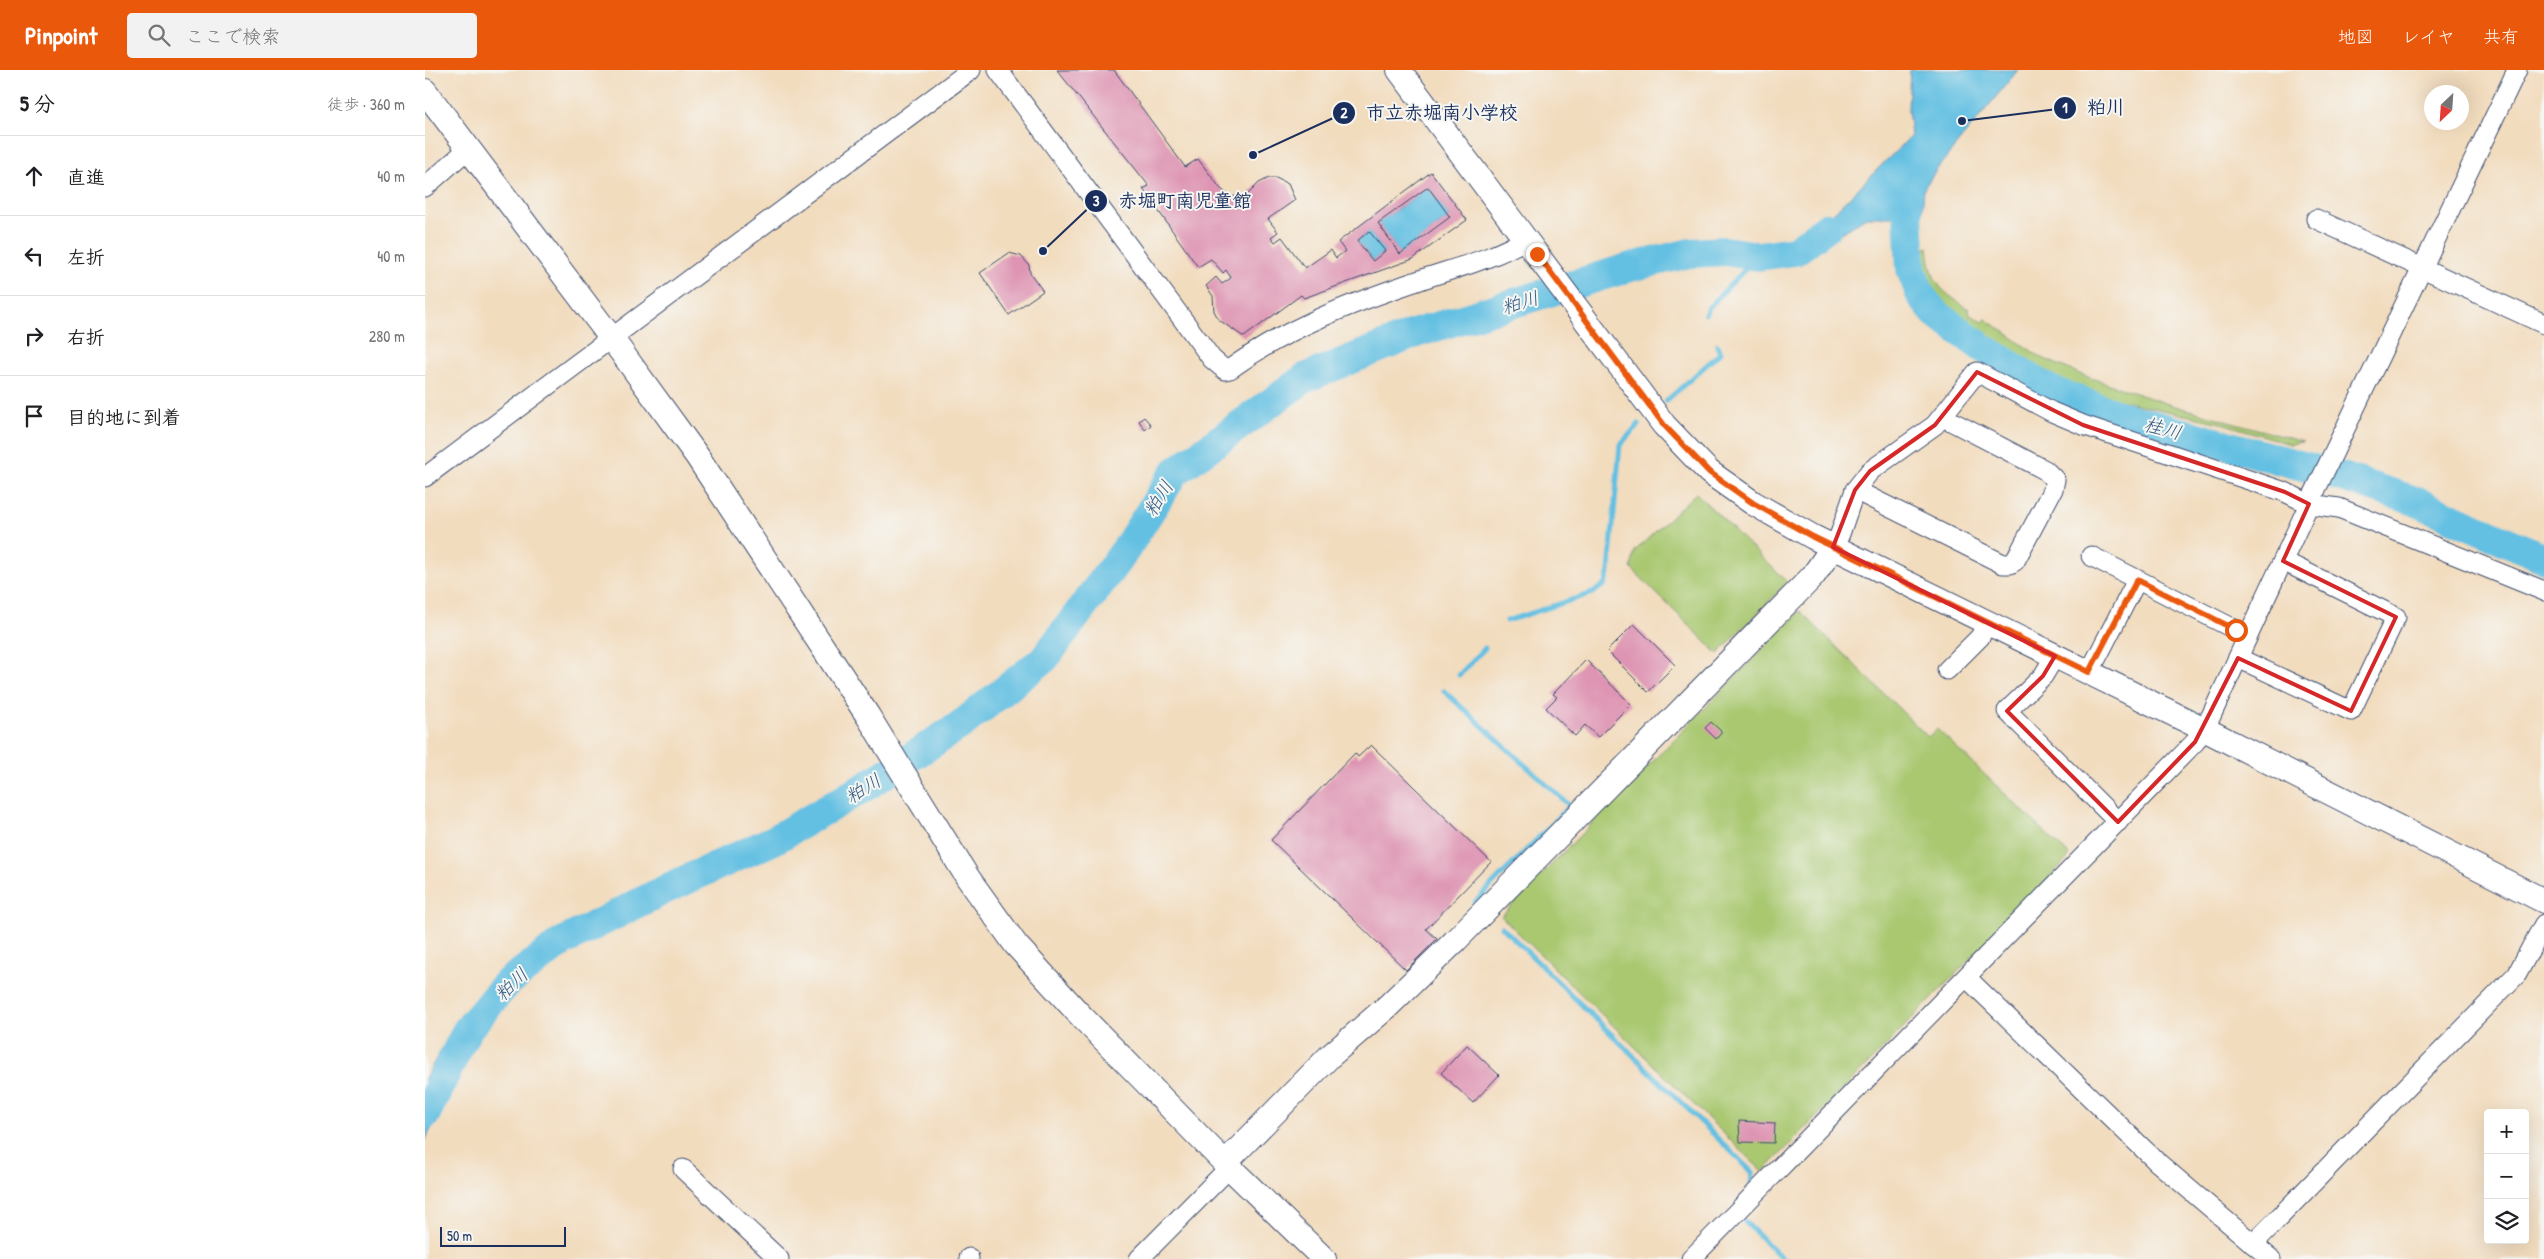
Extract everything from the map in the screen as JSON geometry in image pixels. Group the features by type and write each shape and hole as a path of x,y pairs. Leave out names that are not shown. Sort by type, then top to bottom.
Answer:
{"street":[{"path":"425,477 971,70"},
{"path":"998,70 1212,359 1225,370 1230,369 1272,340 1331,312 1489,257 1531,246"},
{"path":"1399,70 1664,425 1709,472 1753,503 1833,547 2204,729 2544,901"},
{"path":"1691,1259 2192,747 2204,729 2310,501 2339,445 2517,70"},
{"path":"425,91 612,339 697,456 871,722 968,878 1016,945 1082,1017 1227,1165 1324,1259"},
{"path":"425,187 469,148"},
{"path":"2315,219 2544,324"},
{"path":"1139,1259 1322,1064 1388,1006 1454,942 1813,576 1840,534 1855,490 1869,472 1943,417 1977,372 2052,412 2083,426 2310,501 2347,511 2544,592"},
{"path":"1855,490 2003,564 2010,564 2015,561 2053,489 2055,480 2045,470 1943,417"},
{"path":"2091,556 2248,636"},
{"path":"2238,658 2351,711 2396,617 2283,561"},
{"path":"2089,672 2137,580"},
{"path":"1947,670 1979,637 1987,623"},
{"path":"2055,656 2043,676 2007,711 2119,822"},
{"path":"2253,1244 2517,974 2544,924"},
{"path":"1967,978 2156,1161 2271,1259"},
{"path":"683,1169 779,1259"}],"highlighted area":[{"path":"1977,372 2083,425 2285,492 2309,504 2283,561 2396,617 2351,711 2238,658 2195,742 2118,822 2007,711 2043,676 2055,656 1833,547 1855,490 1870,471 1935,425"}],"green space":[{"path":"1928,247 1935,278 1943,290 1969,309 1970,315 1983,322 1986,319 2040,357 2082,375 2168,404 2303,442 2290,444 2225,424 2114,399 2053,377 1959,322 1924,291 1918,272 1919,251"},
{"path":"1696,493 1787,582 1718,654 1631,568 1635,551"},
{"path":"1800,611 1928,737 1937,729 2070,856 1763,1172 1501,916"}],"water":[{"path":"1910,70 2018,70 1940,165 1924,188 1922,217 1866,217 1825,243 1795,251 1911,136 1908,109"},
{"path":"1428,187 1450,217 1400,254 1378,223"},
{"path":"1369,231 1385,251 1373,261 1357,241"},
{"path":"456,1024 478,1037 425,1141 425,1078"}],"building":[{"path":"1057,70 1114,70 1185,167 1198,159 1221,189 1231,197 1247,195 1259,183 1269,178 1276,178 1288,184 1295,200 1268,219 1278,232 1271,237 1275,242 1282,237 1305,268 1331,250 1336,258 1345,251 1338,242 1431,172 1467,220 1413,259 1304,298 1301,295 1244,337 1219,320 1214,311 1213,296 1206,286 1216,277 1222,284 1231,278 1226,270 1223,273 1211,259 1198,267 1143,189 1149,186","holes":["1428,187 1450,217 1400,254 1378,223","1369,231 1385,251 1373,261 1357,241"]},
{"path":"1009,253 1021,256 1029,265 1030,273 1043,291 1009,315 980,273"},
{"path":"1144,417 1151,425 1145,430 1139,421"},
{"path":"1634,624 1675,665 1648,692 1607,651"},
{"path":"1586,660 1631,704 1598,737 1585,725 1575,736 1546,708 1557,697 1553,694"},
{"path":"1711,722 1722,732 1716,739 1705,728"},
{"path":"1371,745 1491,862 1426,929 1437,939 1406,970 1271,840 1355,753 1358,757"},
{"path":"1467,1045 1499,1075 1473,1103 1441,1073"},
{"path":"1739,1121 1775,1123 1774,1143 1740,1142"}],"waterway":[{"name":"桂川","path":"1906,177 1911,269 1921,296 1935,313 1980,346 2050,390 2124,417 2339,476 2415,501 2544,558"},
{"name":"粕川","path":"425,1115 467,1030 507,983 562,942 668,888 774,840 865,787 962,724 1045,658 1126,549 1175,472 1305,378 1416,333 1631,267 1690,253 1725,251 1758,256 1795,251 1827,227"},
{"path":"1705,314 1709,307 1758,256"},
{"path":"1666,401 1720,353 1717,345"},
{"path":"1507,621 1593,593 1605,584 1609,571 1620,445 1639,424"},
{"path":"1459,675 1485,648"},
{"path":"1444,691 1570,806 1475,902"},
{"path":"1502,927 1752,1172 1751,1184"},
{"path":"1744,1221 1783,1259"}],"place":[{"name":"粕川","path":"1962,121"},
{"name":"市立赤堀南小学校","path":"1253,155"},
{"name":"赤堀町南児童館","path":"1043,251"}],"route":[{"path":"1537,254 1664,425 1686,450 1709,472 1753,503 1813,537 2089,672 2137,580 2236,630"}]}
